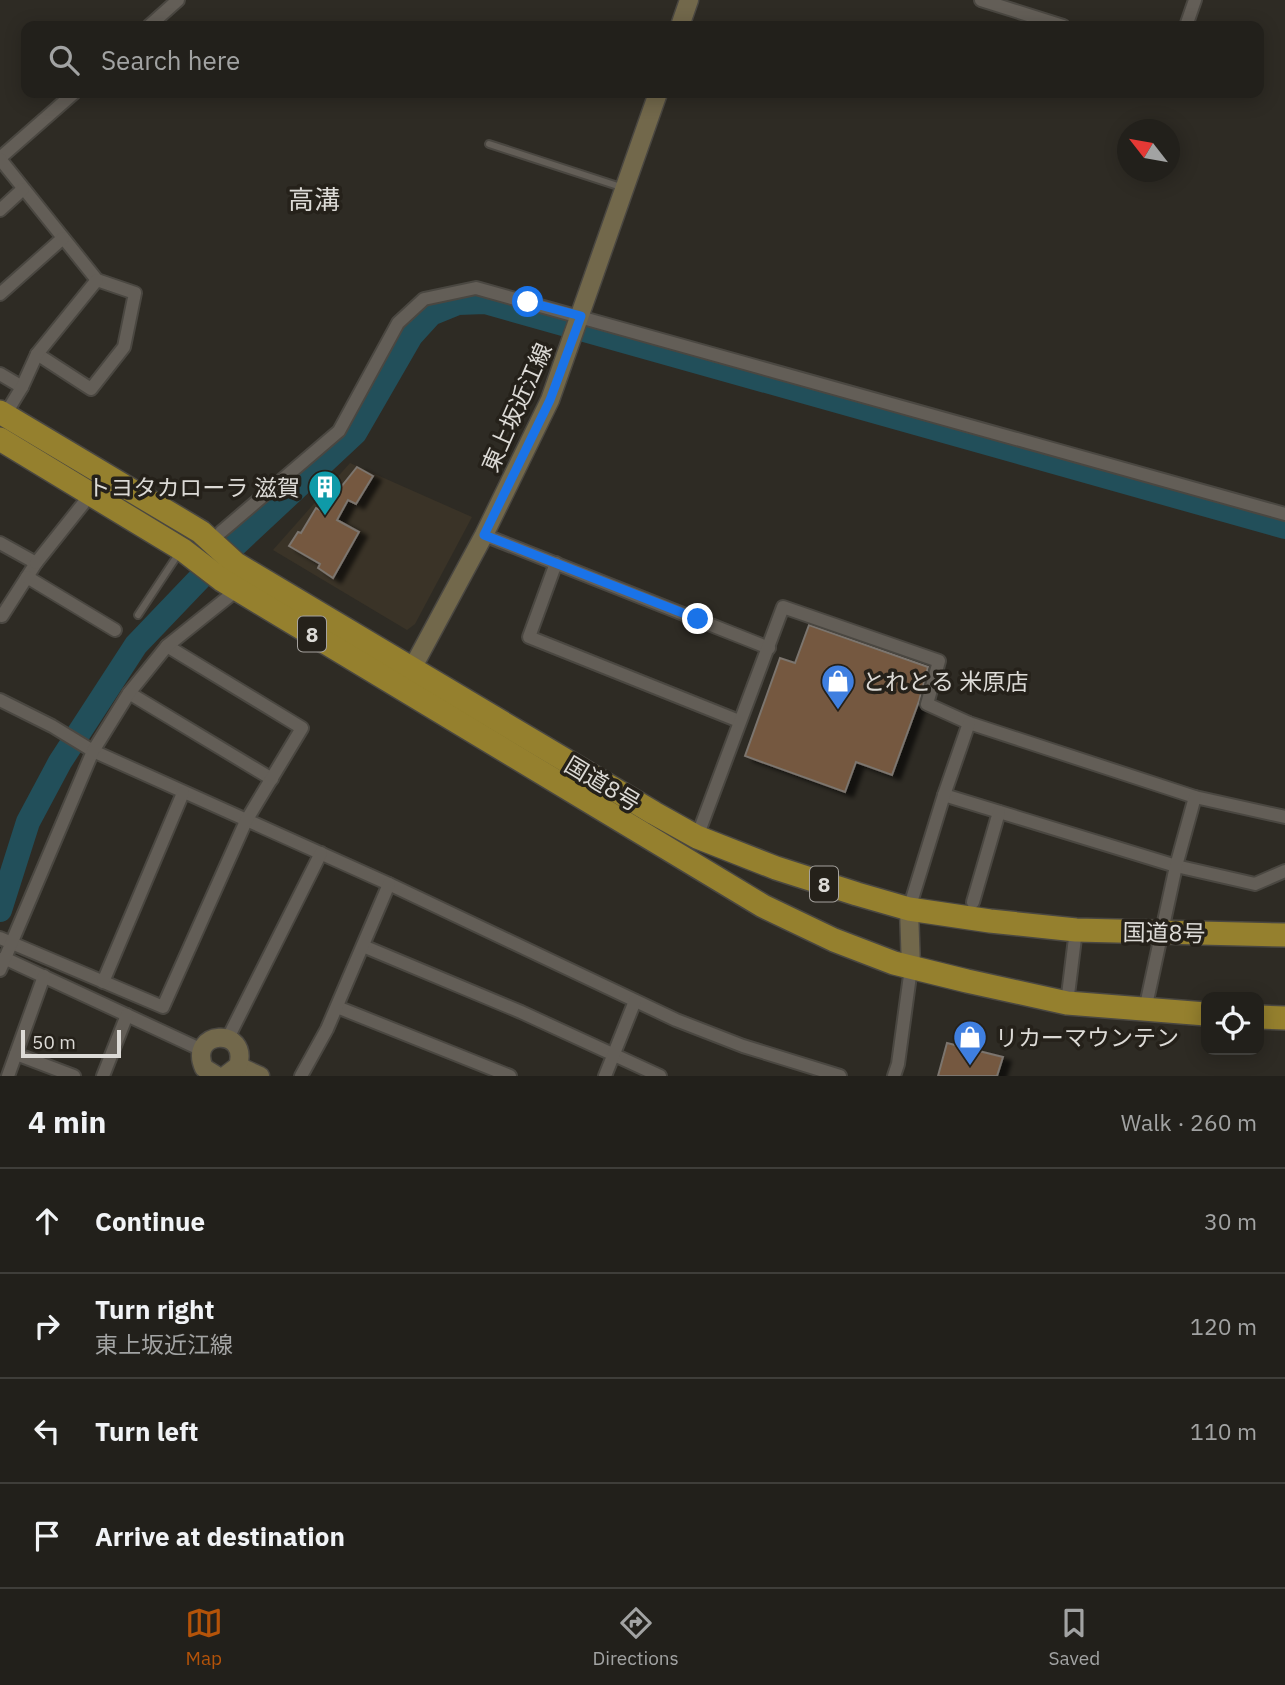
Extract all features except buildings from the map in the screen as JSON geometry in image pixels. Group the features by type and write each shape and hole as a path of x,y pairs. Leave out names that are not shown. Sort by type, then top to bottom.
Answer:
{"highway":[{"name":"国道8号","path":"3,413 96,482 179,555 231,578 697,837 776,868 909,909 1076,930 1285,935"},
{"name":"国道8号","path":"0,439 211,532 231,578"},
{"name":"国道8号","path":"407,678 763,906 834,940 911,968 1067,1003 1201,1014"},
{"path":"1264,1017 1285,1018"}],"main road":[{"path":"682,21 689,0"},
{"name":"東上坂近江線","path":"407,678 484,535 550,400 656,98"},
{"path":"909,909 911,968"},
{"path":"219,1073 240,1059 238,1047 228,1038 222,1037 210,1040 202,1050 201,1062 219,1073 260,1076"}],"street":[{"path":"155,21 178,0"},
{"path":"981,0 1047,21"},
{"path":"1187,21 1195,0"},
{"path":"37,354 91,388 124,348 135,293 97,280 0,159 68,98"},
{"path":"0,210 23,189"},
{"path":"0,294 64,238"},
{"path":"3,413 22,387 37,354 97,280"},
{"path":"211,532 339,431 398,323 425,299 476,288 578,324 1285,513"},
{"path":"0,374 22,387"},
{"path":"0,631 1,616 96,482"},
{"path":"484,535 769,648"},
{"path":"0,543 36,564"},
{"path":"556,563 529,637 739,721"},
{"path":"27,577 115,630"},
{"path":"202,1050 44,976 2,964 5,940 90,749 129,693 167,646 231,578"},
{"path":"697,837 783,607 939,661 927,704 969,723 1195,797 1285,817"},
{"path":"5,940 163,1007 246,821 302,728 167,646"},
{"path":"129,693 272,779"},
{"path":"0,700 90,749 183,793 389,884 635,1000 743,1046 840,1076"},
{"path":"909,909 969,723"},
{"path":"103,982 183,793"},
{"path":"944,795 1176,866 1255,884 1285,871"},
{"path":"1145,1010 1176,866 1195,797"},
{"path":"973,902 999,812"},
{"path":"228,1038 321,853"},
{"path":"301,1076 337,1007 389,884"},
{"path":"1067,1003 1076,930"},
{"path":"363,946 521,1012 660,1076"},
{"path":"894,1076 911,968"},
{"path":"8,1076 44,976"},
{"path":"605,1076 635,1000"},
{"path":"337,1007 510,1076"},
{"path":"103,1076 127,1015"},
{"path":"16,1054 74,1076"}],"lane":[{"path":"489,144 625,188"},
{"path":"138,615 179,555"}],"shaded area":[{"path":"350,463 472,517 415,624 407,630 273,550"}],"waterway":[{"path":"0,910 28,822 60,762 136,645 201,577 355,433 411,336 431,314 458,303 485,302 1285,527"}],"place":[{"name":"トヨタカローラ 滋賀","path":"325,517"},
{"name":"とれとる 米原店","path":"838,711"},
{"name":"リカーマウンテン","path":"970,1067"}],"district":[{"name":"高溝","path":"314,199"}],"route":[{"path":"528,302 581,316 550,400 484,535 698,619"}]}
